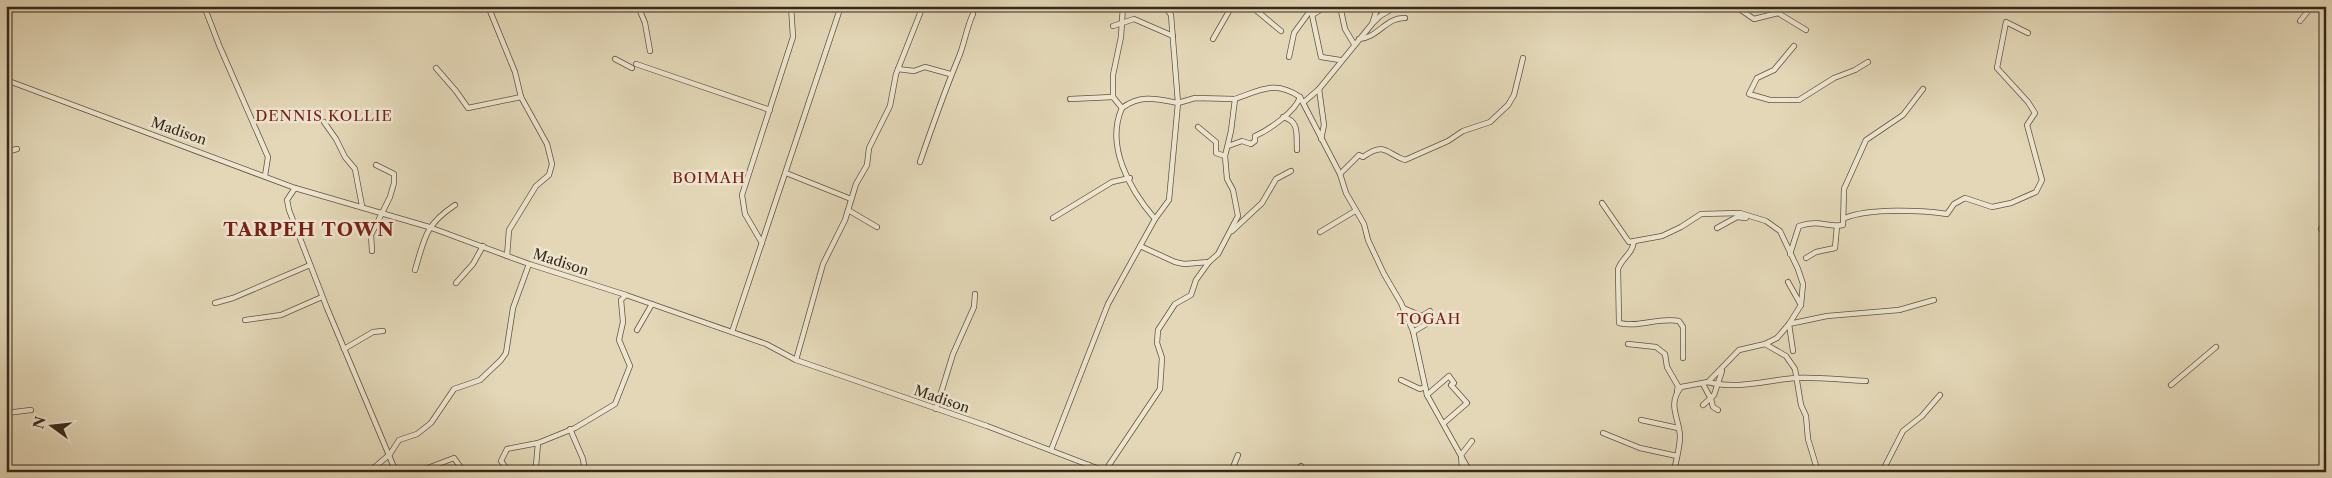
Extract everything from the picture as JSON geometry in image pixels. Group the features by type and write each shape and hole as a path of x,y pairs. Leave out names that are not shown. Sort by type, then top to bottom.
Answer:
{"street":[{"path":"204,6 268,157 265,176"},
{"path":"359,6 364,6"},
{"path":"488,6 515,72 521,97 547,144 552,164 549,175 536,186 510,230 507,256"},
{"path":"638,6 645,23 650,51"},
{"path":"762,243 745,214 742,195 793,36 791,6"},
{"path":"732,332 841,6"},
{"path":"796,360 823,264 867,165 870,148 890,106 898,69 923,6"},
{"path":"1122,108 1113,97 1113,75 1123,6"},
{"path":"1051,450 1108,304 1155,219 1169,200 1178,103 1173,36 1170,14 1166,6"},
{"path":"1213,39 1232,6"},
{"path":"1251,6 1281,31"},
{"path":"1313,13 1327,6"},
{"path":"1340,6 1345,29 1354,44"},
{"path":"1372,24 1378,6"},
{"path":"1304,102 1318,89 1340,60 1372,24 1380,16 1397,6"},
{"path":"1735,6 1754,19 1778,13 1806,30"},
{"path":"2300,21 2312,6"},
{"path":"1290,57 1294,33 1310,10 1313,13"},
{"path":"1313,13 1312,19 1321,57 1340,60"},
{"path":"920,162 950,74 959,58 964,34 972,14"},
{"path":"1359,39 1366,38 1384,28 1384,25 1398,17 1405,18"},
{"path":"1113,26 1134,19 1173,36"},
{"path":"1845,218 1858,212 1888,211 1947,214 1954,204 1965,198 1992,207 2036,192 2042,180 2027,125 2036,113 1997,68 2006,22 2028,33"},
{"path":"1794,46 1774,70 1757,78 1749,94 1770,100 1799,100 1834,78 1855,70 1868,62"},
{"path":"1340,174 1358,156 1363,157 1377,149 1405,160 1448,141 1463,131 1490,122 1505,108 1514,95 1523,58"},
{"path":"615,59 632,68"},
{"path":"636,64 770,110"},
{"path":"898,69 914,71 925,67 950,74"},
{"path":"436,68 468,108 521,97"},
{"name":"Madison","path":"6,80 295,188 429,227 529,264 626,295 766,344 796,360 936,408 1106,471"},
{"path":"1155,219 1142,203 1118,155 1115,137 1122,108 1134,100 1144,98 1178,103 1195,98 1235,99 1274,86 1289,90 1300,97 1340,174 1355,211 1364,224 1376,257 1403,308 1413,332 1427,395 1470,472"},
{"path":"1318,89 1324,125 1321,139"},
{"path":"1790,256 1799,226 1820,222 1837,226 1843,225 1845,218 1844,189 1866,140 1903,115 1923,89"},
{"path":"1070,99 1113,97"},
{"path":"1228,146 1242,142 1251,144 1255,141 1255,136 1298,105 1300,97"},
{"path":"1106,471 1160,389 1162,358 1157,343 1158,330 1175,304 1191,294 1196,280 1209,262 1218,254 1238,216 1233,190 1227,179 1225,156 1235,99"},
{"path":"1283,117 1292,120 1296,125 1297,150"},
{"path":"324,122 336,139 345,157 356,169 362,206"},
{"path":"1198,127 1216,142 1216,153 1225,156"},
{"path":"6,152 17,148"},
{"path":"372,251 371,235 383,213 394,183 394,174 376,165"},
{"path":"1229,233 1262,203 1276,179 1291,171"},
{"path":"786,173 851,199"},
{"path":"1052,218 1112,182 1130,178"},
{"path":"295,188 287,200 288,210 322,297 396,472"},
{"path":"1602,203 1629,242 1662,236 1681,227 1700,214 1740,213 1752,219"},
{"path":"415,270 429,227 441,214 455,205"},
{"path":"848,210 877,227"},
{"path":"1320,232 1355,211"},
{"path":"1705,383 1739,350 1764,344 1777,338 1801,305 1803,284 1780,231 1766,221 1737,217 1717,228"},
{"path":"2321,229 2326,222"},
{"path":"1806,258 1816,252 1835,248 1837,226"},
{"path":"1634,241 1632,250 1621,261 1618,268 1619,322 1638,325 1670,320 1679,321 1683,327 1683,358"},
{"path":"456,283 473,264 484,246"},
{"path":"1140,246 1175,262 1184,264 1209,262"},
{"path":"370,472 390,454 399,440 417,434 431,423 454,389 480,380 506,353 513,308 529,264"},
{"path":"216,303 233,298 310,265"},
{"path":"1788,282 1801,305"},
{"path":"936,408 953,354 974,307 974,294"},
{"path":"509,472 501,461 507,449 538,442 570,429 615,404 630,366 620,338 623,322 621,300 626,295"},
{"path":"245,320 281,315 322,297"},
{"path":"1789,324 1827,316 1899,310 1934,300"},
{"path":"637,330 652,304"},
{"path":"1403,308 1422,316 1430,311 1433,320 1413,332"},
{"path":"1789,324 1793,352"},
{"path":"344,349 373,332 383,331"},
{"path":"1628,344 1656,347 1665,354 1667,366 1678,386 1673,404 1680,435 1674,472"},
{"path":"1764,344 1786,356 1795,369 1801,405 1806,416 1808,439 1818,472"},
{"path":"2171,385 2216,347"},
{"path":"1703,405 1711,399 1722,368"},
{"path":"1427,395 1449,376 1454,383 1452,385 1467,403 1444,423"},
{"path":"1677,392 1681,387 1705,383 1756,383 1797,378 1866,381"},
{"path":"1401,380 1420,389 1425,387"},
{"path":"1705,383 1714,409 1718,410"},
{"path":"1882,472 1903,431 1922,416 1940,394"},
{"path":"6,413 31,410"},
{"path":"1641,420 1678,428"},
{"path":"570,429 583,459 586,472"},
{"path":"1603,433 1640,448 1677,456"},
{"path":"1466,472 1462,468 1461,456 1472,441"},
{"path":"531,472 536,466 538,442"},
{"path":"1231,472 1238,455"},
{"path":"417,472 454,458 464,472"},
{"path":"1084,472 1088,465"},
{"path":"1301,466 1304,472"}],"district":[{"name":"DENNIS KOLLIE","path":"324,115"},
{"name":"BOIMAH","path":"709,177"},
{"name":"TARPEH TOWN","path":"309,229"},
{"name":"TOGAH","path":"1429,318"}]}
